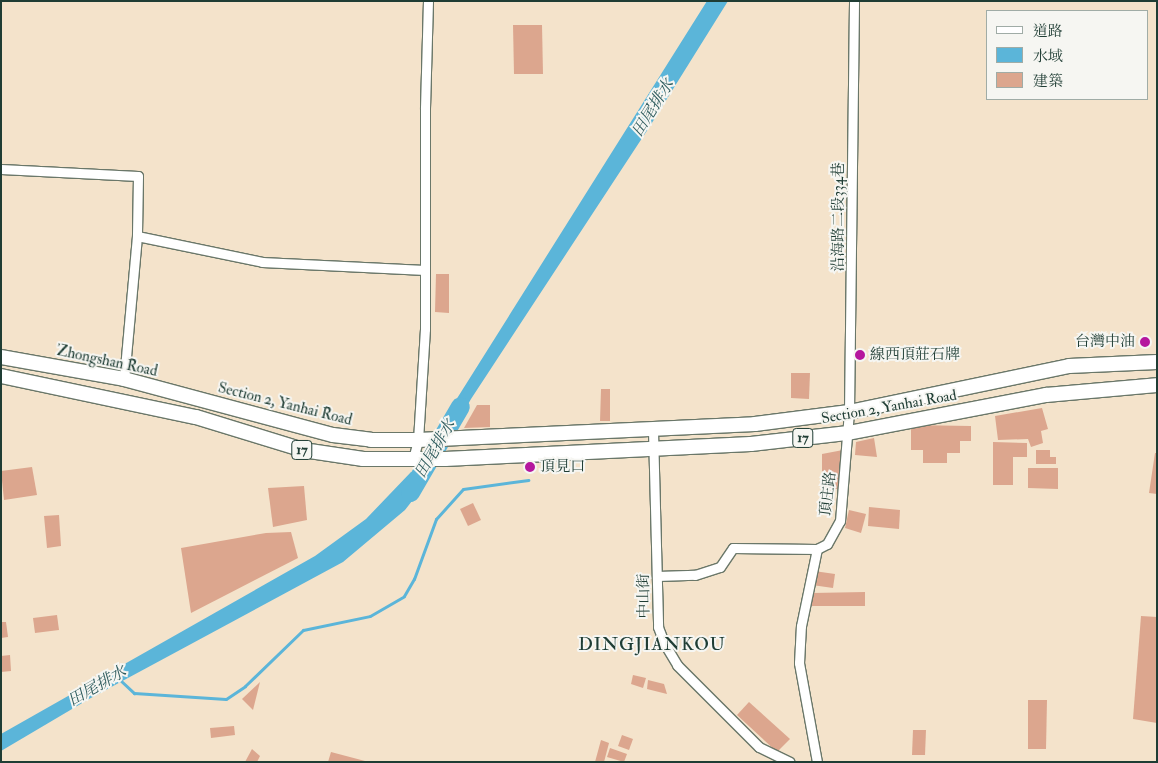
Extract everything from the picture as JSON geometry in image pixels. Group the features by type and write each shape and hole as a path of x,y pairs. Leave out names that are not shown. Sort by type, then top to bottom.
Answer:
{"main road":[{"name":"Zhongshan Road","path":"1,357 124,379 206,400"},
{"name":"Section 2, Yanhai Road","path":"206,400 333,435 371,440 450,440 653,431 755,424 849,412 1069,366 1157,362"},
{"name":"17","path":"1,376 196,417 303,450 363,459 413,459"},
{"name":"Section 2, Yanhai Road","path":"413,459 654,450 752,444 848,433 1046,395 1153,386"}],"street":[{"path":"413,459 418,440 425,329 425,108 428,1"},
{"name":"沿海路二段334巷","path":"848,433 854,1"},
{"path":"1,169 138,176 137,236 124,379"},
{"path":"137,236 262,262 425,270"},
{"name":"中山街","path":"653,431 658,627 664,643 677,665 759,747 790,762"},
{"name":"頂庄路","path":"817,548 827,544 840,521 848,433"},
{"path":"657,576 695,575 720,568 733,548 817,548 801,626 799,663 817,762"}],"water":[{"path":"707,1 728,1 650,126 471,399 455,427 439,427"},
{"path":"430,471 419,492 405,510 343,562 89,699 1,751 1,734 315,556 366,519 411,472"}],"building":[{"path":"513,25 542,25 543,74 514,74"},
{"path":"436,274 449,274 449,313 435,312"},
{"path":"791,373 810,373 809,399 791,398"},
{"path":"601,389 610,389 610,421 600,421"},
{"path":"477,405 490,405 490,427 464,428"},
{"path":"1042,408 1048,429 1041,431 1043,443 1031,447 1028,439 998,440 995,416"},
{"path":"911,425 971,426 971,441 960,441 960,453 947,453 947,463 923,463 923,450 911,450"},
{"path":"874,438 877,457 855,455 856,442"},
{"path":"993,442 1027,443 1027,457 1013,457 1013,485 993,485"},
{"path":"843,450 839,489 822,488 822,454"},
{"path":"1036,450 1050,450 1050,457 1056,457 1056,464 1036,464"},
{"path":"1155,453 1157,453 1157,494 1149,493"},
{"path":"32,467 37,495 4,500 1,471"},
{"path":"1028,468 1058,468 1058,489 1028,488"},
{"path":"304,486 307,520 273,527 268,488"},
{"path":"473,503 481,520 468,526 460,509"},
{"path":"869,507 900,510 899,529 868,526"},
{"path":"849,510 866,514 861,533 845,528"},
{"path":"59,515 61,546 47,548 44,516"},
{"path":"291,532 298,558 191,613 181,548 266,533"},
{"path":"814,571 835,574 833,588 812,585"},
{"path":"865,592 865,606 812,606 812,593"},
{"path":"57,615 59,630 35,633 33,618"},
{"path":"1141,616 1157,617 1157,723 1133,719"},
{"path":"1,622 6,622 8,637 1,638"},
{"path":"10,655 11,671 1,672 1,656"},
{"path":"633,675 646,678 643,688 631,684"},
{"path":"648,680 664,684 667,694 647,689"},
{"path":"260,682 253,710 242,699"},
{"path":"1028,700 1047,700 1046,749 1028,749"},
{"path":"749,702 790,739 777,752 737,715"},
{"path":"234,726 235,735 211,738 210,728"},
{"path":"913,730 926,730 925,755 912,755"},
{"path":"622,735 633,739 629,750 618,746"},
{"path":"601,740 609,743 604,762 595,762"},
{"path":"610,748 627,754 624,762 607,757"},
{"path":"252,749 260,756 257,762 245,762"},
{"path":"331,752 365,761 365,762 328,762"}],"waterway":[{"name":"田尾排水","path":"410,492 460,406"},
{"path":"119,679 134,693 226,699 245,686 303,630 370,616 404,596 414,579 436,519 463,489 528,480"}],"place":[{"name":"台灣中油","path":"1145,342"},
{"name":"線西頂莊石牌","path":"860,355"},
{"name":"頂見口","path":"530,467"}],"district":[{"name":"DINGJIANKOU","path":"652,645"}]}
